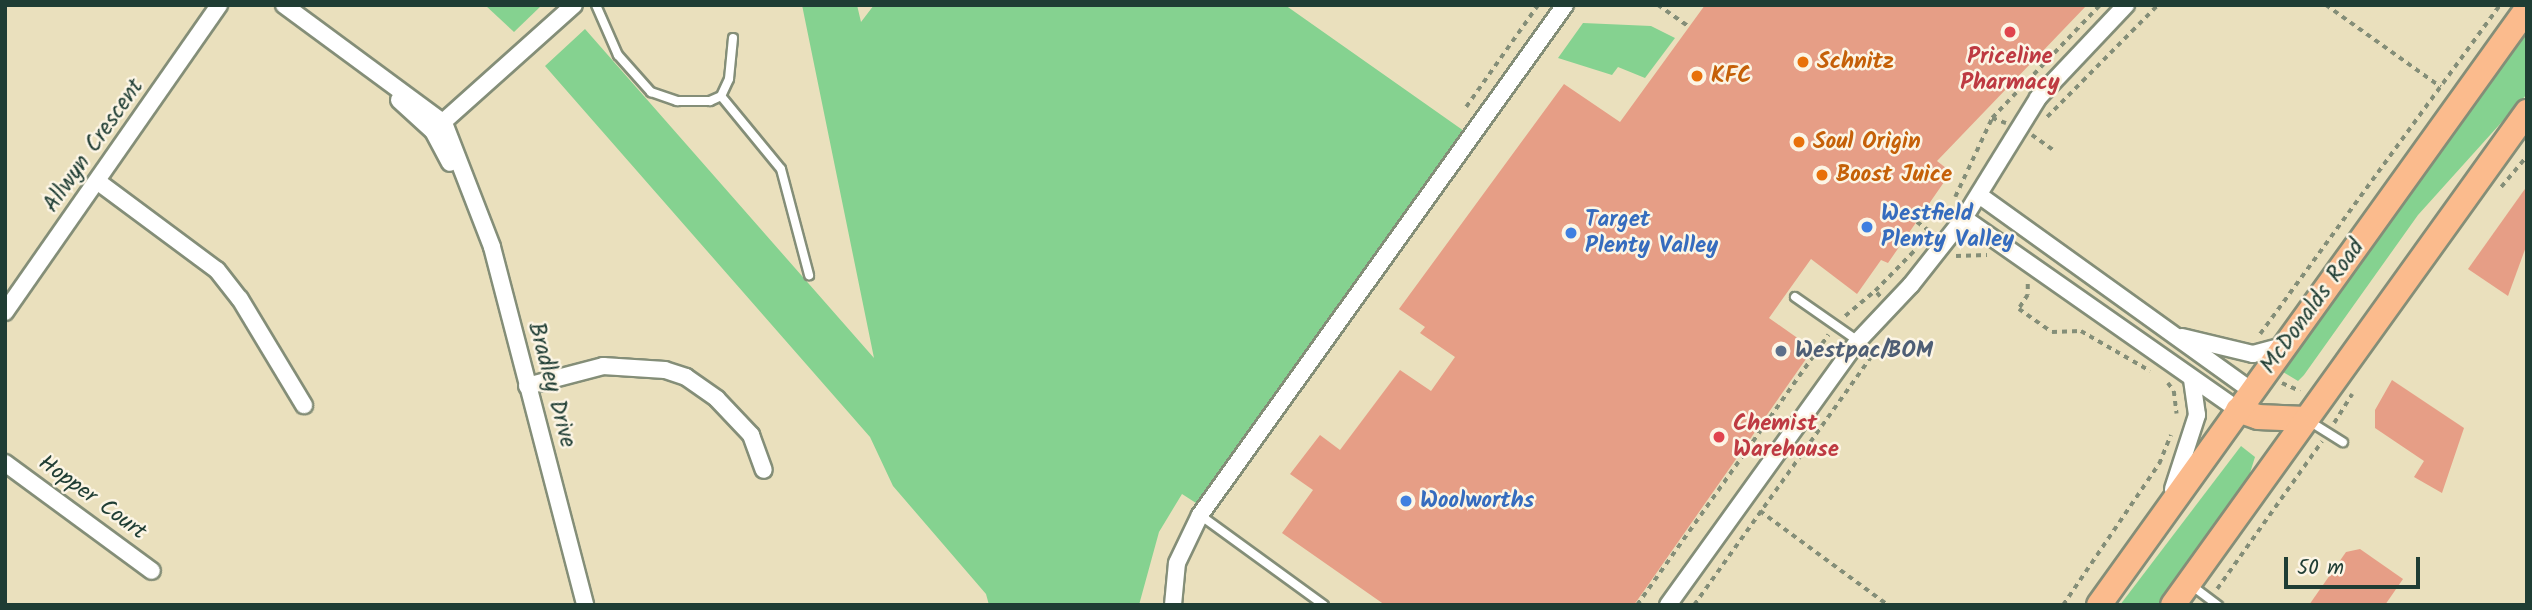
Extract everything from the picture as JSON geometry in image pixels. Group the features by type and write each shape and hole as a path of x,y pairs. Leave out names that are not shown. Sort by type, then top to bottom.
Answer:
{"main road":[{"name":"McDonalds Road","path":"2099,605 2527,9"},
{"path":"2173,605 2318,417 2527,112"},
{"path":"2251,392 2318,417"}],"street":[{"name":"Allwyn Crescent","path":"5,312 219,5"},
{"name":"Bradley Drive","path":"284,5 439,127 444,154 466,180 492,247 585,605"},
{"path":"439,127 574,5"},
{"path":"1173,605 1177,563 1200,515 1565,5"},
{"path":"1674,603 1745,501 1777,449 1858,341 1912,285 1964,218 2038,98 2126,5"},
{"path":"97,181 217,270 240,299 304,405"},
{"path":"1979,195 2251,392"},
{"path":"1964,218 2192,380 2251,392"},
{"path":"2173,335 2248,353 2268,353 2287,342"},
{"path":"527,386 622,364 676,373 705,388 738,420 758,447 764,470"},
{"path":"2161,517 2197,415 2192,380"},
{"name":"Hopper Court","path":"5,463 152,571"}],"lane":[{"path":"596,5 618,54 651,92 677,101 710,101 721,96 729,79 733,38"},
{"path":"721,96 781,169 809,275"},
{"path":"1795,297 1858,341"},
{"path":"2318,417 2343,442"},
{"path":"1200,515 1324,605"},
{"path":"2188,583 2214,602"}],"path":[{"path":"1466,107 1538,5"},
{"path":"1658,5 1689,27"},
{"path":"2045,119 2158,5"},
{"path":"2326,5 2441,87"},
{"path":"2248,353 2251,337 2270,326 2500,5"},
{"path":"2037,128 2033,135 2055,151"},
{"path":"2497,189 2527,156"},
{"path":"1917,222 1932,233"},
{"path":"1637,605 1835,325 1875,291"},
{"path":"1694,605 1883,340"},
{"path":"2251,392 2318,417 2343,411 2354,391"},
{"path":"2214,602 2318,417 2343,411"},
{"path":"2175,421 2177,414 2197,415"},
{"path":"2063,605 2159,464 2174,428"},
{"path":"1721,484 1888,605"}],"green space":[{"path":"485,5 542,5 514,32"},
{"path":"802,5 857,5 861,22 874,5 1285,5 1464,131 1196,503 1182,494 1159,532 1139,605 989,605 986,594 893,486 870,437 545,66 585,29 874,358"},
{"path":"1583,23 1651,26 1675,38 1645,78 1618,67 1612,75 1558,58"},
{"path":"2527,25 2527,94 2418,215 2304,375 2298,381 2283,372"},
{"path":"2241,446 2255,457 2246,486 2163,605 2120,605"}],"building":[{"name":"Westfield Plenty Valley","path":"1705,5 2087,5 1937,161 1951,172 1888,263 1881,260 1857,294 1811,259 1769,318 1813,349 1634,605 1385,605 1282,533 1313,490 1290,474 1320,435 1340,450 1400,370 1431,391 1455,357 1420,333 1425,327 1399,309 1564,84 1620,122"},
{"path":"2527,186 2527,244 2508,296 2468,269"},
{"path":"2392,380 2464,428 2442,493 2414,477 2424,461 2375,428 2375,410"},
{"path":"2360,549 2403,579 2385,605 2309,605 2346,552"}],"place":[{"name":"Priceline Pharmacy","path":"2010,32"},
{"name":"Schnitz","path":"1803,62"},
{"name":"KFC","path":"1697,76"},
{"name":"Soul Origin","path":"1799,142"},
{"name":"Boost Juice","path":"1822,175"},
{"name":"Westfield Plenty Valley","path":"1867,227"},
{"name":"Target Plenty Valley","path":"1571,233"},
{"name":"Westpac/BOM","path":"1781,351"},
{"name":"Chemist Warehouse","path":"1719,437"},
{"name":"Woolworths","path":"1406,501"}]}
